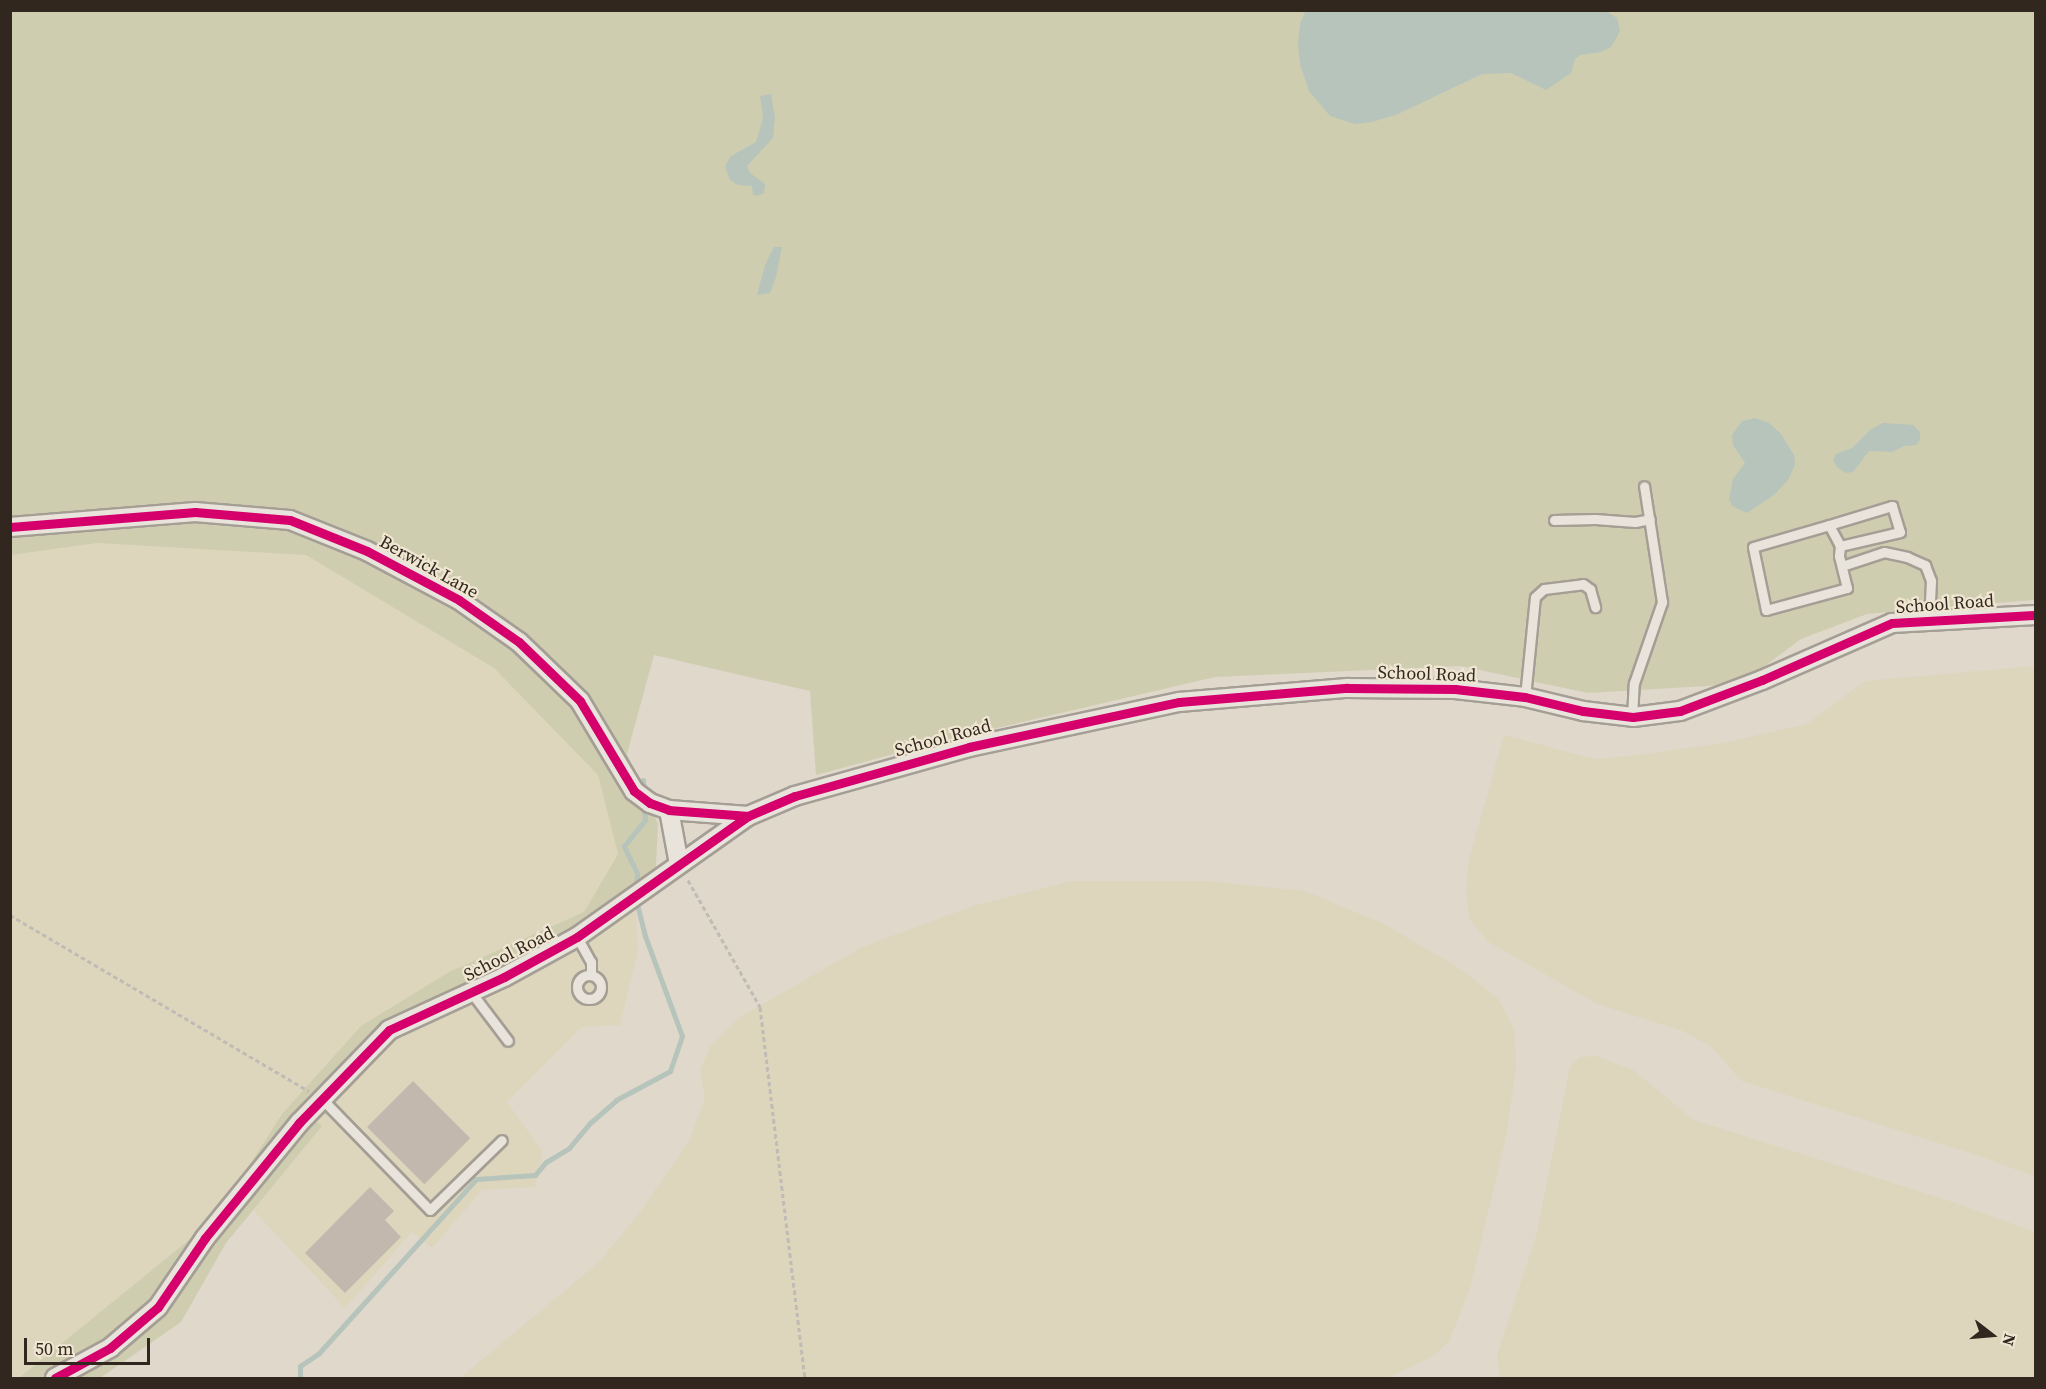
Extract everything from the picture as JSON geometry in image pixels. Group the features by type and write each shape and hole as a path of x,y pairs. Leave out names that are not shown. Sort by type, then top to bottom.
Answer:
{"street":[{"name":"Berwick Lane","path":"10,527 195,512 290,520 367,552 459,600 519,642 580,701 634,791 650,803 669,810 748,816"},
{"name":"School Road","path":"55,1378 110,1348 158,1307 205,1238 321,1098 389,1030 471,992 577,937 748,816 795,796 969,747 1179,702 1347,688 1455,689 1525,697 1583,711 1632,717 1680,711 1762,680 1893,623 2036,615"},
{"path":"669,810 679,864"}],"lane":[{"path":"1632,717 1634,683 1662,602 1644,486"},
{"path":"1829,525 1840,546 1839,556 1847,588 1766,610 1753,547 1892,506 1900,532 1840,546"},
{"path":"1554,520 1596,519 1635,522 1650,519"},
{"path":"1842,566 1884,552 1907,557 1925,565 1931,581 1929,621"},
{"path":"1525,697 1535,597 1544,589 1582,584 1590,589 1595,607"},
{"path":"577,937 591,962 591,975"},
{"path":"471,992 508,1041"},
{"path":"321,1098 430,1210 502,1140"}],"path":[{"path":"679,864 760,1007 805,1378"},
{"path":"10,915 321,1098"}],"shaded area":[{"path":"1306,10 1606,11 1617,18 1620,31 1611,47 1601,52 1580,55 1575,59 1571,73 1546,90 1511,73 1482,74 1398,114 1372,122 1355,124 1330,116 1309,91 1300,64 1298,44 1300,24"},
{"path":"771,94 775,117 773,138 747,166 750,173 765,184 764,193 757,196 753,195 752,186 738,185 730,180 725,166 731,156 756,142 763,118 760,96"},
{"path":"774,247 782,247 776,277 770,293 757,295 765,265"},
{"path":"1755,418 1769,423 1781,434 1794,455 1795,465 1788,480 1774,495 1747,513 1732,506 1729,499 1733,479 1745,463 1733,445 1732,435 1742,421"},
{"path":"1883,423 1913,425 1920,432 1920,440 1916,445 1904,446 1892,452 1869,451 1853,472 1846,473 1837,467 1833,460 1836,454 1852,448 1870,430"},
{"path":"97,543 306,555 494,668 599,775 618,854 584,912 379,1021 313,1092 388,1024 635,900 638,951 620,1025 582,1027 507,1102 543,1152 535,1187 482,1190 432,1248 412,1232 345,1308 253,1210 319,1128 216,1218 19,1378 11,1378 10,555"},
{"path":"2035,666 2035,1176 1742,1081 1710,1046 1683,1031 1597,1004 1487,941 1469,918 1466,890 1469,859 1504,735 1595,759 1639,755 1723,743 1807,724 1865,681"},
{"path":"1071,881 1207,881 1305,891 1384,924 1464,971 1499,1000 1515,1031 1516,1068 1506,1137 1470,1288 1449,1342 1432,1357 1388,1378 460,1378 599,1262 640,1212 689,1141 705,1098 700,1070 710,1047 740,1017 862,947 973,906"},
{"path":"1596,1056 1633,1070 1694,1120 1956,1203 2035,1232 2035,1378 1500,1378 1497,1355 1536,1236 1570,1067 1580,1057"}],"green space":[{"path":"10,11 2035,11 2035,600 1867,614 1801,639 1741,684 1588,693 1461,666 1215,677 946,740 816,775 810,691 654,655 627,754 658,824 656,866 635,900 388,1024 309,1095 300,1108 322,1126 226,1243 181,1322 100,1378 19,1378 216,1218 282,1114 361,1026 449,972 584,912 618,854 598,775 494,668 306,555 97,543 11,555"}],"building":[{"path":"413,1081 470,1138 424,1184 367,1127"},
{"path":"370,1187 394,1211 385,1220 401,1237 345,1293 305,1253"}],"waterway":[{"path":"643,780 644,794"},
{"path":"636,889 637,873 624,846 645,820 644,803"},
{"path":"300,1378 300,1366 319,1353 476,1179 535,1175 546,1162 569,1148 590,1123 616,1100 670,1071 682,1036 645,936 636,901"}],"cycle path":[{"path":"10,527 195,512 290,520 367,551 459,600 519,642 580,701 634,791 650,803 669,810 748,816"},
{"path":"55,1378 110,1348 158,1307 205,1238 299,1123 389,1030 504,977 577,937 748,816 795,796 969,747 1179,702 1347,688 1455,689 1525,697 1583,711 1633,717 1680,711 1762,680 1892,623 2036,615"}]}
